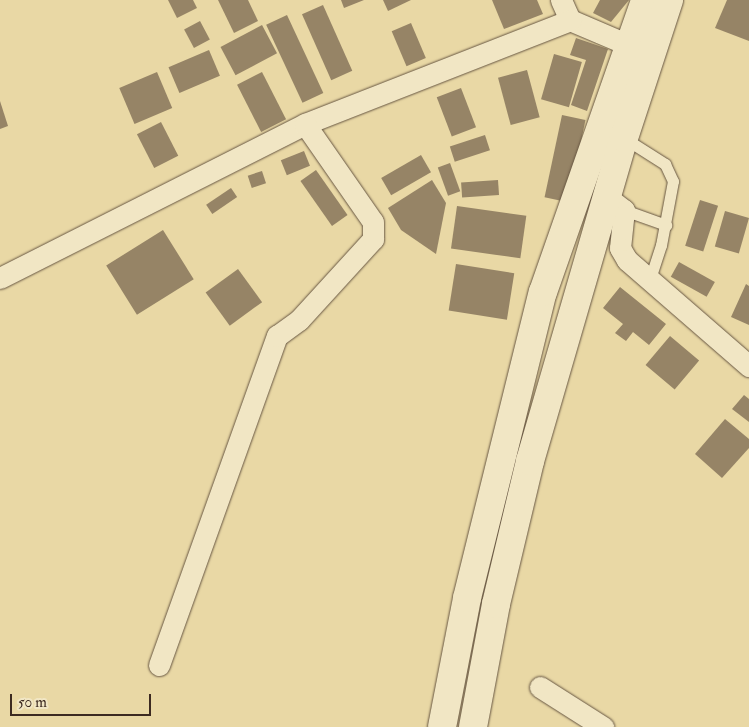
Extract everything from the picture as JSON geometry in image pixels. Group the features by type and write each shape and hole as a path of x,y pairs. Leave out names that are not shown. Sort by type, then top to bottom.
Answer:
{"main road":[{"path":"442,727 467,598 543,292 582,172 630,46 645,0"},
{"path":"473,727 496,604 530,461 616,204 624,138 669,0"}],"street":[{"path":"561,0 570,20 630,46"},
{"path":"0,278 305,124 570,20"},
{"path":"159,665 277,336 300,320 373,239 373,222 305,124"},
{"path":"616,204 620,248 627,260 749,366"},
{"path":"540,687 603,727"}],"lane":[{"path":"624,138 664,164 673,181 666,224 650,278"},
{"path":"616,204 666,224"}],"building":[{"path":"168,0 193,0 197,8 177,18"},
{"path":"218,0 248,0 258,21 234,33"},
{"path":"341,0 364,0 344,8"},
{"path":"383,0 411,0 388,11"},
{"path":"492,0 537,0 543,14 504,29"},
{"path":"600,0 629,0 611,22 593,13"},
{"path":"727,0 749,0 749,41 715,28"},
{"path":"323,5 352,71 331,80 302,14"},
{"path":"287,15 323,93 303,103 266,25"},
{"path":"200,21 210,40 194,48 184,29"},
{"path":"411,23 426,58 407,66 392,31"},
{"path":"262,25 277,53 236,75 221,47"},
{"path":"576,38 608,49 587,111 571,105 586,60 570,55"},
{"path":"209,50 220,76 179,93 168,67"},
{"path":"554,54 582,62 569,107 541,99"},
{"path":"527,70 540,117 511,125 498,78"},
{"path":"157,72 172,108 134,124 119,88"},
{"path":"262,72 286,119 261,132 237,85"},
{"path":"461,88 476,127 452,137 437,97"},
{"path":"0,101 8,126 0,129"},
{"path":"562,115 585,120 568,202 545,197"},
{"path":"161,122 178,156 154,168 137,134"},
{"path":"485,135 490,150 455,162 450,146"},
{"path":"304,151 310,166 287,175 281,160"},
{"path":"421,155 431,172 391,195 381,178"},
{"path":"450,163 460,191 448,196 438,167"},
{"path":"316,170 348,215 332,226 300,181"},
{"path":"262,171 266,183 252,188 248,176"},
{"path":"432,180 446,203 436,254 401,230 388,208"},
{"path":"498,180 499,195 462,198 461,183"},
{"path":"231,188 237,197 212,214 206,205"},
{"path":"700,200 718,206 703,252 685,246"},
{"path":"457,206 526,216 520,258 451,249"},
{"path":"725,211 749,218 739,253 715,247"},
{"path":"163,230 194,279 137,315 106,266"},
{"path":"679,262 715,282 707,297 671,277"},
{"path":"456,264 514,273 507,320 449,310"},
{"path":"238,269 262,302 230,326 206,293"},
{"path":"746,284 749,286 749,325 731,317"},
{"path":"620,287 666,324 649,345 633,332 626,341 615,333 623,324 603,308"},
{"path":"670,336 699,360 675,390 646,365"},
{"path":"744,395 749,399 749,422 732,409"},
{"path":"725,419 749,439 749,448 722,478 695,454"}]}
